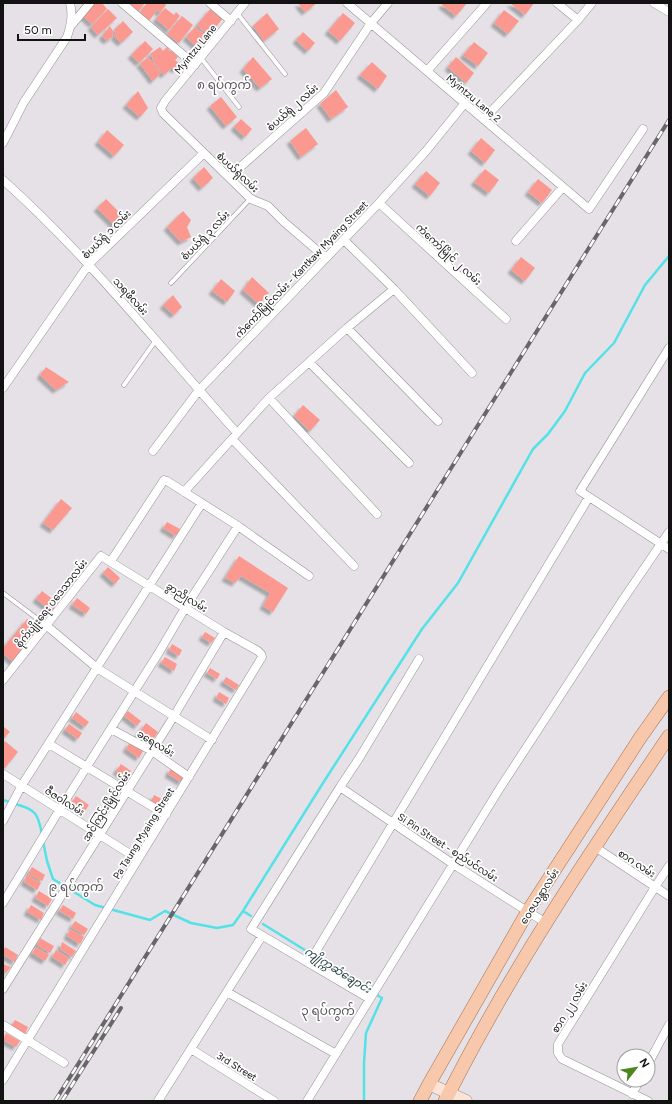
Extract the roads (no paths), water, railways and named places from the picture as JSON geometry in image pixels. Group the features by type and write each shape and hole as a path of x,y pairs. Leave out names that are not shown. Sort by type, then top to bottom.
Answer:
{"main road":[{"name":"ဝေဇယန္တာလမ်း","path":"420,1101 528,911 640,738 669,697"},
{"name":"ဝေဇယန္တာလမ်း","path":"447,1097 518,968 546,922 594,847 669,736"},
{"path":"429,1084 447,1097 466,1101"}],"street":[{"path":"70,3 72,9 70,27"},
{"path":"3,143 24,102 62,45 70,27 90,3"},
{"path":"122,3 195,65"},
{"path":"210,3 231,21"},
{"name":"Myintzu Lane","path":"161,108 165,101 245,3"},
{"name":"Myintzu Lane 2","path":"347,3 589,209 643,129"},
{"name":"စံပယ်ရုံ ၂ လမ်း","path":"229,177 324,93 371,23 388,3"},
{"path":"427,71 487,3"},
{"path":"557,3 578,20"},
{"path":"484,119 578,20 592,3"},
{"path":"654,3 669,12"},
{"name":"ကံကော်မြိုင်လမ်း - Kantkaw Myaing Street","path":"154,451 199,390 379,203 426,151 465,103"},
{"name":"စံပယ်ရုံလမ်း","path":"161,108 164,113 251,199 268,206 284,222 326,258"},
{"name":"စံပယ်ရုံ ၁ လမ်း","path":"4,382 89,264 204,153"},
{"name":"သရဖီလမ်း","path":"3,180 36,209 89,264 199,390 235,436 354,566"},
{"path":"516,241 563,187"},
{"name":"ကံကော်မြိုင် ၂ လမ်း","path":"379,203 506,319"},
{"path":"344,240 394,289 472,373"},
{"path":"184,492 269,398 347,328 394,289"},
{"path":"347,328 438,421"},
{"path":"669,348 580,491 669,549"},
{"path":"309,362 409,463"},
{"path":"269,398 377,514"},
{"path":"111,561 164,480 167,480 238,526 309,576"},
{"path":"309,963 589,497"},
{"path":"3,821 22,786 202,503"},
{"path":"3,903 185,608 238,526"},
{"path":"307,1101 500,788 669,532"},
{"name":"ခွာညိုလမ်း","path":"99,556 103,556 224,632 258,651 262,657"},
{"name":"စိုက်ပျိုးရေး ပဒေသာလမ်း","path":"3,680 99,556"},
{"path":"46,626 97,668 212,740"},
{"name":"အင်ကြင်းမြိုင်လမ်း","path":"3,989 174,716 224,632"},
{"name":"Pa Taung Myaing Street","path":"3,1080 262,657"},
{"path":"370,999 251,929 358,760 419,659"},
{"name":"ခရေလမ်း","path":"111,728 152,751 189,777"},
{"path":"49,744 166,815"},
{"name":"ဇီဇဝါလမ်း","path":"3,774 138,859"},
{"name":"Si Pin Street - စည်ပင်လမ်း","path":"340,787 453,864 546,922"},
{"name":"စာဂ လမ်း","path":"594,847 669,896"},
{"name":"စာဂ ၂၂ လမ်း","path":"648,1101 562,1059 558,1052 558,1044 669,866"},
{"path":"158,1101 262,936"},
{"path":"227,992 336,1054"},
{"path":"3,1025 64,1063"},
{"path":"656,1049 669,1025"},
{"name":"3rd Street","path":"191,1049 274,1101"},
{"path":"632,1094 635,1088"}],"lane":[{"path":"237,13 285,74"},
{"path":"201,58 239,107"},
{"name":"စံပယ်ရုံ ၃ လမ်း","path":"171,283 251,199"},
{"path":"124,385 156,340"},
{"path":"3,593 46,626"}],"waterway":[{"path":"43,841 47,861 53,879 95,905 150,920 165,911 191,923 217,928 233,925 422,629 458,583 533,449 548,434 565,411 585,373 614,343 645,285 669,256"},
{"path":"3,800 10,802"},
{"path":"15,804 27,808 34,813 39,821 42,834"},
{"name":"ကျိုက္ကဆံချောင်း","path":"243,911 251,916"},
{"name":"ကျိုက္ကဆံချောင်း","path":"263,924 382,998 366,1033 364,1101"}],"railway":[{"path":"55,1101 669,120"},
{"path":"62,1101 121,1008"}],"district":[{"name":"၈ ရပ်ကွက်","path":"224,85"},
{"name":"၉ ရပ်ကွက်","path":"76,887"},
{"name":"၃ ရပ်ကွက်","path":"328,1011"}]}
